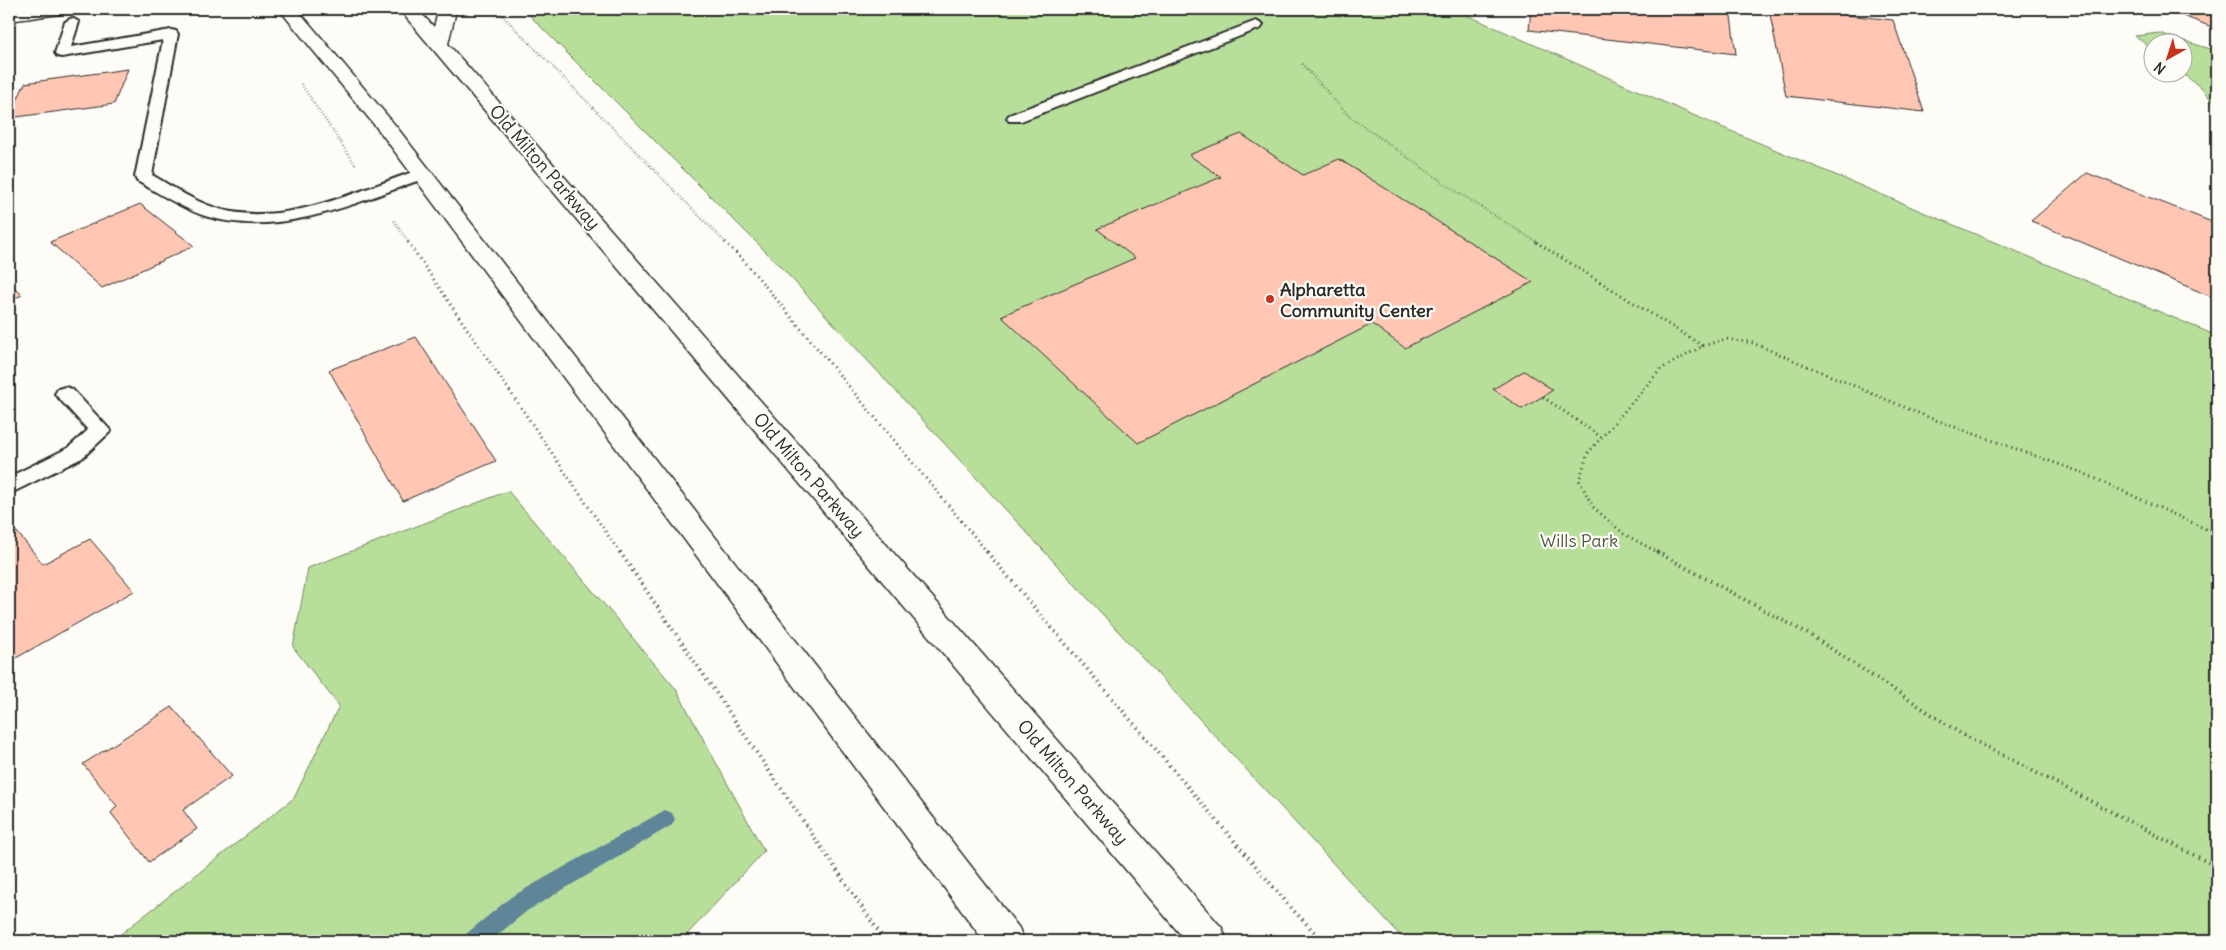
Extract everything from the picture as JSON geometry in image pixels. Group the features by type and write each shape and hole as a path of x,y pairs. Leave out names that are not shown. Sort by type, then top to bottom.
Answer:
{"main road":[{"path":"9,16 60,9"},
{"path":"288,9 388,129 1006,941"},
{"name":"Old Milton Parkway","path":"408,9 1209,941"},
{"path":"439,44 446,15 444,9"}],"lane":[{"path":"72,22 62,53 171,34 143,177 212,213 249,220 293,217 422,174"},
{"path":"1016,118 1256,25"},
{"path":"9,486 75,453 102,431 65,394"}],"path":[{"path":"496,9 746,263 938,494 1294,911 1323,941"},
{"path":"1302,64 1349,116 1451,188 1703,346"},
{"path":"297,78 885,941"},
{"path":"2217,534 2083,473 1930,418 1753,343 1726,339 1703,346 1662,369 1588,453 1579,480 1593,507 1624,534 1810,635 1960,733 2217,867"},
{"path":"1543,397 1601,437"}],"green space":[{"name":"Wills Park","path":"523,9 1453,9 1693,115 2217,336 2217,941 1405,941 780,266"},
{"path":"2144,35 2144,43 2135,36"},
{"path":"2194,44 2217,51 2217,106 2194,82"},
{"path":"508,491 676,689 764,851 681,941 112,941 294,798 339,706 293,647 308,568"}],"building":[{"path":"1531,9 1730,9 1736,54 1529,30"},
{"path":"1769,9 1791,9 1893,20 1924,112 1786,96"},
{"path":"2165,9 2217,9 2217,29"},
{"path":"128,69 114,104 9,118 25,83"},
{"name":"Alpharetta Community Center","path":"1241,134 1303,175 1339,159 1533,282 1405,348 1372,324 1138,443 1001,316 1135,258 1097,229 1221,177 1189,155"},
{"path":"2087,173 2217,224 2217,299 2031,221"},
{"path":"140,204 194,246 102,288 50,242"},
{"path":"9,282 22,295 9,301"},
{"path":"416,337 496,461 403,501 329,370"},
{"path":"1524,371 1553,390 1522,409 1493,389"},
{"path":"17,532 43,564 90,539 134,591 9,662 9,536"},
{"path":"172,707 232,776 183,810 197,829 149,862 111,813 117,806 83,764"}],"waterway":[{"path":"474,941 519,904 665,819"}],"place":[{"name":"Alpharetta Community Center","path":"1270,299"}]}
